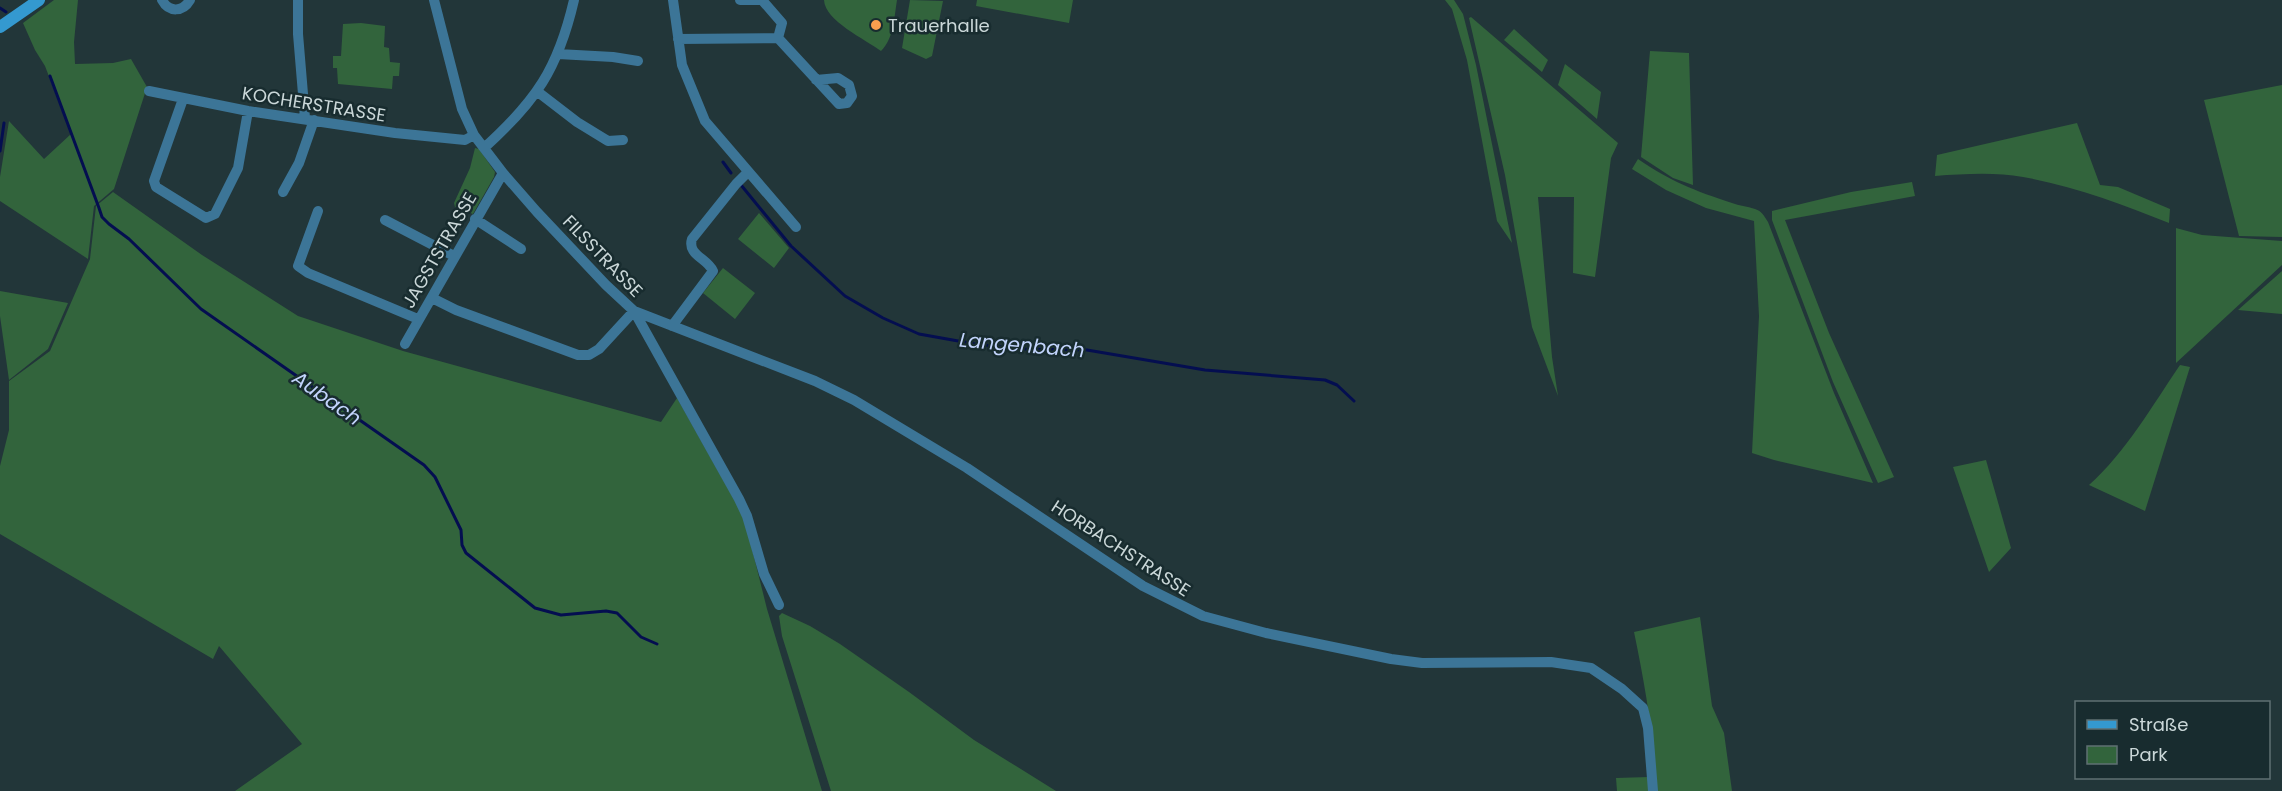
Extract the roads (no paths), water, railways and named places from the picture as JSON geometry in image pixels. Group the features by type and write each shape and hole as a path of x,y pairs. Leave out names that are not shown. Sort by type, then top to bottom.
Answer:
{"street":[{"path":"0,27 39,0"},
{"path":"162,0 168,8 177,10 186,6 189,0"},
{"path":"283,192 299,163 309,119 298,34 298,0"},
{"name":"FILSSTRASSE","path":"434,0 462,109 474,135 502,172 606,285 634,311 740,499 764,574 779,605"},
{"path":"484,148 538,92 558,54 574,0"},
{"path":"673,0 682,65 705,121 796,227"},
{"path":"740,0 762,0 782,23 778,38"},
{"path":"678,39 778,38 816,80"},
{"path":"558,54 613,57 638,61"},
{"name":"KOCHERSTRASSE","path":"149,91 248,111 395,134 465,140 474,135"},
{"path":"538,92 577,122 608,141 622,140"},
{"path":"183,99 155,175 156,188 206,218 215,214 238,168 248,111"},
{"name":"JAGSTSTRASSE","path":"405,344 502,172"},
{"path":"672,326 713,272 708,263 693,252 692,239 748,172"},
{"path":"318,211 298,266 308,273 418,319"},
{"path":"476,219 521,249"},
{"path":"386,220 454,255"},
{"path":"432,298 456,310 578,355 589,355 599,349 634,311"},
{"name":"HORBACHSTRASSE","path":"634,311 806,378 854,400 967,468 1143,586 1203,616 1266,633 1391,659 1422,663 1551,662 1591,668 1616,684 1642,708 1647,719 1650,738 1653,791"}],"waterway":[{"path":"0,8 6,12"},
{"name":"Aubach","path":"50,76 102,217 109,224 129,239 201,309 424,465 435,477 461,530 462,545 466,553 535,608 561,615 606,611 617,613 641,637 657,644"},
{"path":"0,151 4,123"},
{"name":"Langenbach","path":"723,162 731,173"},
{"name":"Langenbach","path":"741,185 791,246 845,296 883,318 919,334 975,344 1020,349 1087,350 1205,370 1325,380 1337,385 1354,401"}],"place":[{"name":"Trauerhalle","path":"876,25"}]}
